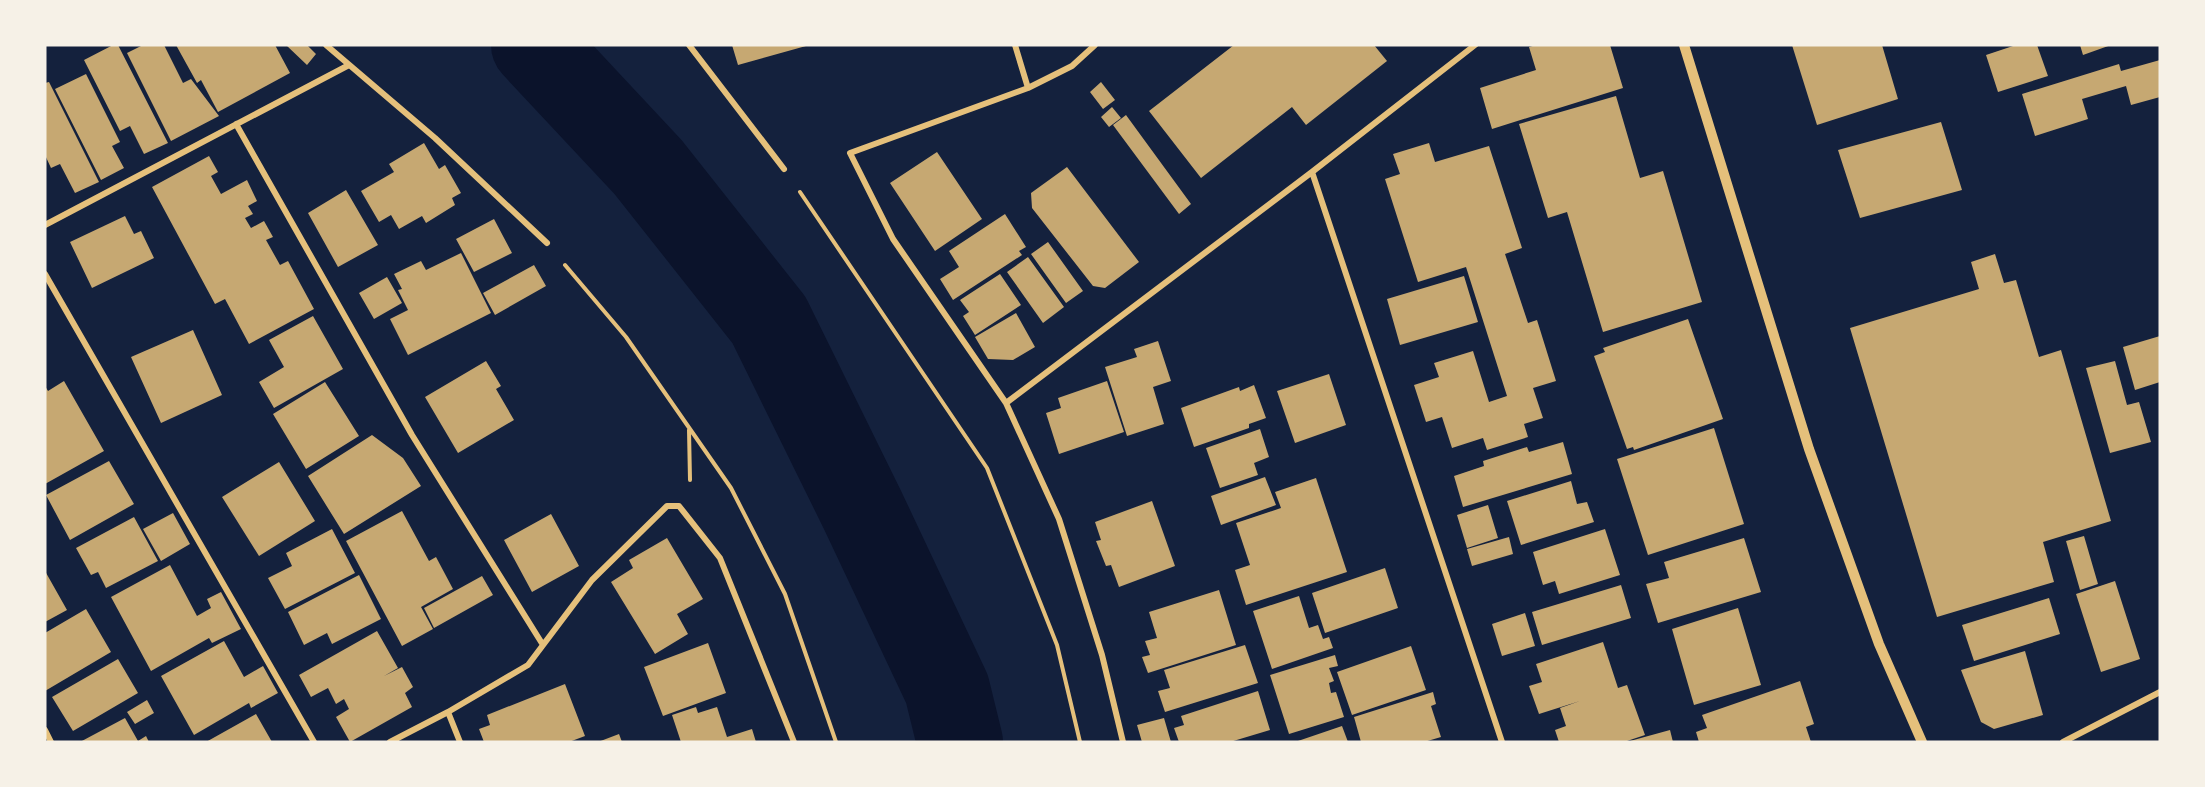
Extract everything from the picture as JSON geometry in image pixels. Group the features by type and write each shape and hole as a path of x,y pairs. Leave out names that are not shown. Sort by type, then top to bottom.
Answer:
{"street":[{"path":"326,45 435,138 547,243"},
{"path":"690,45 784,169"},
{"path":"1015,45 1028,88"},
{"path":"1095,45 1072,66 1028,88 850,153 893,239 1006,403 1059,519 1102,655 1123,742"},
{"path":"1006,403 1312,172 1475,45"},
{"path":"1684,45 1809,449 1879,644 1922,742"},
{"path":"45,225 349,65"},
{"path":"236,124 412,435 543,645"},
{"path":"1312,172 1502,742"},
{"path":"45,274 314,742"},
{"path":"390,742 448,712 528,665 592,580 667,506 679,506 720,558 794,742"},
{"path":"2063,742 2160,692"},
{"path":"448,712 460,742"},
{"path":"45,730 51,742"}],"path":[{"path":"784,169 987,468 1057,645 1080,742"},
{"path":"547,243 626,337 731,488 785,594 836,742"},
{"path":"689,429 690,520"}],"building":[{"path":"113,45 118,45 168,143 144,154 130,126 120,131 84,60"},
{"path":"143,45 164,45 183,83 191,79 219,116 171,141 127,53"},
{"path":"176,45 275,45 290,73 218,112 201,80 197,83"},
{"path":"286,45 307,45 316,54 307,65"},
{"path":"732,45 805,45 806,46 738,65"},
{"path":"1234,45 1374,45 1387,61 1306,125 1292,107 1201,178 1149,111"},
{"path":"1536,45 1610,45 1623,88 1492,129 1480,88 1536,70 1529,47"},
{"path":"1792,45 1882,45 1898,99 1817,125"},
{"path":"2016,45 2037,45 2048,76 1998,92 1986,55"},
{"path":"2080,45 2111,45 2083,55"},
{"path":"2160,60 2160,97 2131,105 2126,86 2082,99 2088,119 2035,136 2022,94 2119,64 2121,71"},
{"path":"86,74 120,142 112,146 124,168 101,180 55,89"},
{"path":"49,82 99,182 75,193 60,164 51,168 45,155 45,83"},
{"path":"1101,82 1115,100 1103,109 1090,92"},
{"path":"1616,96 1640,178 1663,171 1702,302 1603,332 1567,212 1548,218 1519,124"},
{"path":"1112,107 1121,118 1109,127 1101,117"},
{"path":"1126,115 1191,204 1179,214 1113,125"},
{"path":"1941,122 1962,190 1860,218 1838,150"},
{"path":"424,143 439,169 445,165 461,193 452,198 455,205 426,223 422,216 399,229 391,215 379,222 361,191 394,172 389,164"},
{"path":"1429,143 1435,162 1489,146 1522,248 1505,254 1528,323 1537,320 1556,381 1533,388 1543,418 1524,424 1528,437 1487,450 1483,438 1452,448 1442,417 1426,422 1414,385 1439,377 1434,363 1473,351 1489,402 1507,396 1466,267 1418,282 1385,179 1400,174 1393,154"},
{"path":"937,152 982,219 935,251 890,183"},
{"path":"209,156 218,172 211,176 221,194 247,180 257,201 248,206 253,214 245,218 251,228 264,221 273,237 266,240 280,265 288,261 314,309 249,344 225,299 215,304 152,187"},
{"path":"1067,167 1139,262 1105,288 1093,286 1032,208 1031,193"},
{"path":"346,190 378,245 338,267 308,213"},
{"path":"1005,214 1026,247 1019,251 1022,255 953,300 940,279 959,267 949,251"},
{"path":"125,216 134,234 141,231 154,258 92,288 70,242"},
{"path":"494,219 512,253 474,272 456,239"},
{"path":"1048,242 1083,291 1066,303 1031,254"},
{"path":"461,253 491,313 408,355 390,319 408,310 398,290 402,289 394,274 421,261 426,270"},
{"path":"1995,254 2004,283 2016,280 2039,357 2061,350 2111,521 2043,542 2054,582 1937,617 1850,328 1979,289 1971,262"},
{"path":"1028,257 1064,307 1043,323 1007,272"},
{"path":"534,265 546,286 495,315 483,293"},
{"path":"1000,274 1021,305 975,335 963,316 969,312 960,300"},
{"path":"1464,276 1478,322 1400,345 1387,299"},
{"path":"387,277 402,303 374,319 359,293"},
{"path":"1016,313 1035,347 1013,360 988,359 975,337"},
{"path":"313,316 343,369 274,408 259,382 284,367 269,340"},
{"path":"1688,319 1723,419 1634,450 1633,447 1627,449 1594,356 1605,352 1603,348"},
{"path":"193,330 222,395 161,423 131,357"},
{"path":"2160,336 2160,382 2135,390 2123,347"},
{"path":"1158,341 1171,381 1153,387 1164,424 1127,436 1105,367 1137,357 1134,349"},
{"path":"486,361 501,386 496,389 514,420 458,453 425,397"},
{"path":"2115,361 2127,405 2139,402 2151,442 2110,453 2086,368"},
{"path":"1329,374 1346,425 1295,443 1277,391"},
{"path":"64,381 104,451 45,484 45,386 48,391"},
{"path":"1107,381 1124,432 1059,454 1046,413 1061,408 1058,398"},
{"path":"325,382 359,436 306,469 273,414"},
{"path":"1254,385 1266,418 1249,424 1249,428 1194,447 1181,408 1239,387 1240,391"},
{"path":"1714,428 1744,524 1648,555 1617,459"},
{"path":"1260,429 1269,457 1254,463 1258,475 1220,488 1206,448"},
{"path":"372,435 403,458 421,486 344,534 308,476"},
{"path":"1563,442 1572,474 1463,507 1454,476 1484,466 1483,461 1527,447 1529,452"},
{"path":"109,461 134,504 70,540 46,495"},
{"path":"279,462 315,521 259,556 222,497"},
{"path":"1265,477 1276,505 1221,525 1211,496"},
{"path":"1316,478 1347,572 1246,605 1235,570 1250,565 1236,523 1281,508 1275,492"},
{"path":"1571,481 1577,504 1587,502 1594,522 1521,545 1507,501"},
{"path":"1152,501 1175,566 1119,587 1111,565 1106,566 1096,541 1101,540 1095,522"},
{"path":"1488,505 1498,538 1467,548 1457,515"},
{"path":"402,511 429,561 436,557 453,589 421,607 433,629 402,646 346,541"},
{"path":"173,513 190,544 161,561 143,529"},
{"path":"551,514 579,566 532,592 504,540"},
{"path":"134,517 158,561 106,588 98,572 91,575 76,548"},
{"path":"332,529 355,573 285,609 268,578 292,566 286,553"},
{"path":"1605,529 1620,575 1559,594 1555,581 1543,585 1533,552"},
{"path":"2084,536 2098,584 2080,590 2066,541"},
{"path":"1509,537 1513,554 1472,566 1467,549"},
{"path":"667,538 703,599 677,614 688,634 655,654 611,582 633,568 629,560"},
{"path":"1744,538 1761,592 1658,623 1646,584 1669,578 1664,562"},
{"path":"170,565 197,616 211,608 207,599 221,592 241,629 212,643 209,638 151,671 111,597"},
{"path":"1385,568 1398,608 1325,633 1312,593"},
{"path":"45,571 67,610 45,622"},
{"path":"359,575 381,619 332,644 327,633 304,645 288,612"},
{"path":"482,576 493,595 434,628 424,608"},
{"path":"2115,581 2140,659 2101,672 2076,594"},
{"path":"1621,585 1631,618 1542,645 1532,612"},
{"path":"1219,590 1236,645 1148,673 1142,657 1150,655 1145,641 1157,638 1149,612"},
{"path":"1299,596 1309,628 1318,625 1323,639 1329,637 1333,648 1272,669 1253,611"},
{"path":"2049,598 2060,634 1974,661 1962,625"},
{"path":"1738,608 1761,685 1694,705 1672,629"},
{"path":"86,609 111,652 45,691 45,633"},
{"path":"1525,613 1535,646 1502,656 1492,624"},
{"path":"377,631 398,668 384,676 402,667 413,687 405,693 412,707 350,742 336,717 349,709 344,699 336,704 328,688 311,697 299,675"},
{"path":"224,641 244,677 263,666 278,693 251,708 249,703 194,735 161,676"},
{"path":"1603,642 1618,688 1627,685 1645,735 1624,742 1559,742 1555,730 1566,726 1560,708 1580,701 1539,714 1529,686 1542,682 1536,664"},
{"path":"708,643 726,693 663,716 644,667"},
{"path":"1245,645 1258,683 1165,712 1158,691 1170,688 1164,670"},
{"path":"1411,646 1426,690 1352,715 1337,672"},
{"path":"2025,651 2043,715 1994,729 1981,722 1961,670"},
{"path":"1335,655 1338,666 1329,668 1334,681 1329,683 1331,693 1336,692 1344,717 1289,734 1270,675"},
{"path":"118,659 138,693 73,731 52,697"},
{"path":"1800,681 1814,724 1806,727 1811,742 1699,742 1696,732 1707,728 1702,715"},
{"path":"565,684 585,736 569,742 484,742 479,729 490,725 487,715"},
{"path":"1258,691 1270,730 1230,742 1179,742 1174,728 1184,725 1181,716"},
{"path":"1433,692 1436,704 1431,706 1441,737 1424,742 1361,742 1354,717"},
{"path":"147,700 154,713 135,724 127,712"},
{"path":"696,707 698,713 717,707 727,737 752,729 756,742 681,742 672,715"},
{"path":"256,714 272,742 206,742"},
{"path":"125,718 138,741 146,736 149,742 80,742"},
{"path":"1164,718 1171,742 1142,742 1137,725"},
{"path":"1342,726 1348,742 1295,742"},
{"path":"1670,730 1673,742 1630,742 1630,741"},
{"path":"619,734 622,742 598,742"}],"waterway":[{"path":"534,45 648,167 769,320 947,689 960,742"}]}
